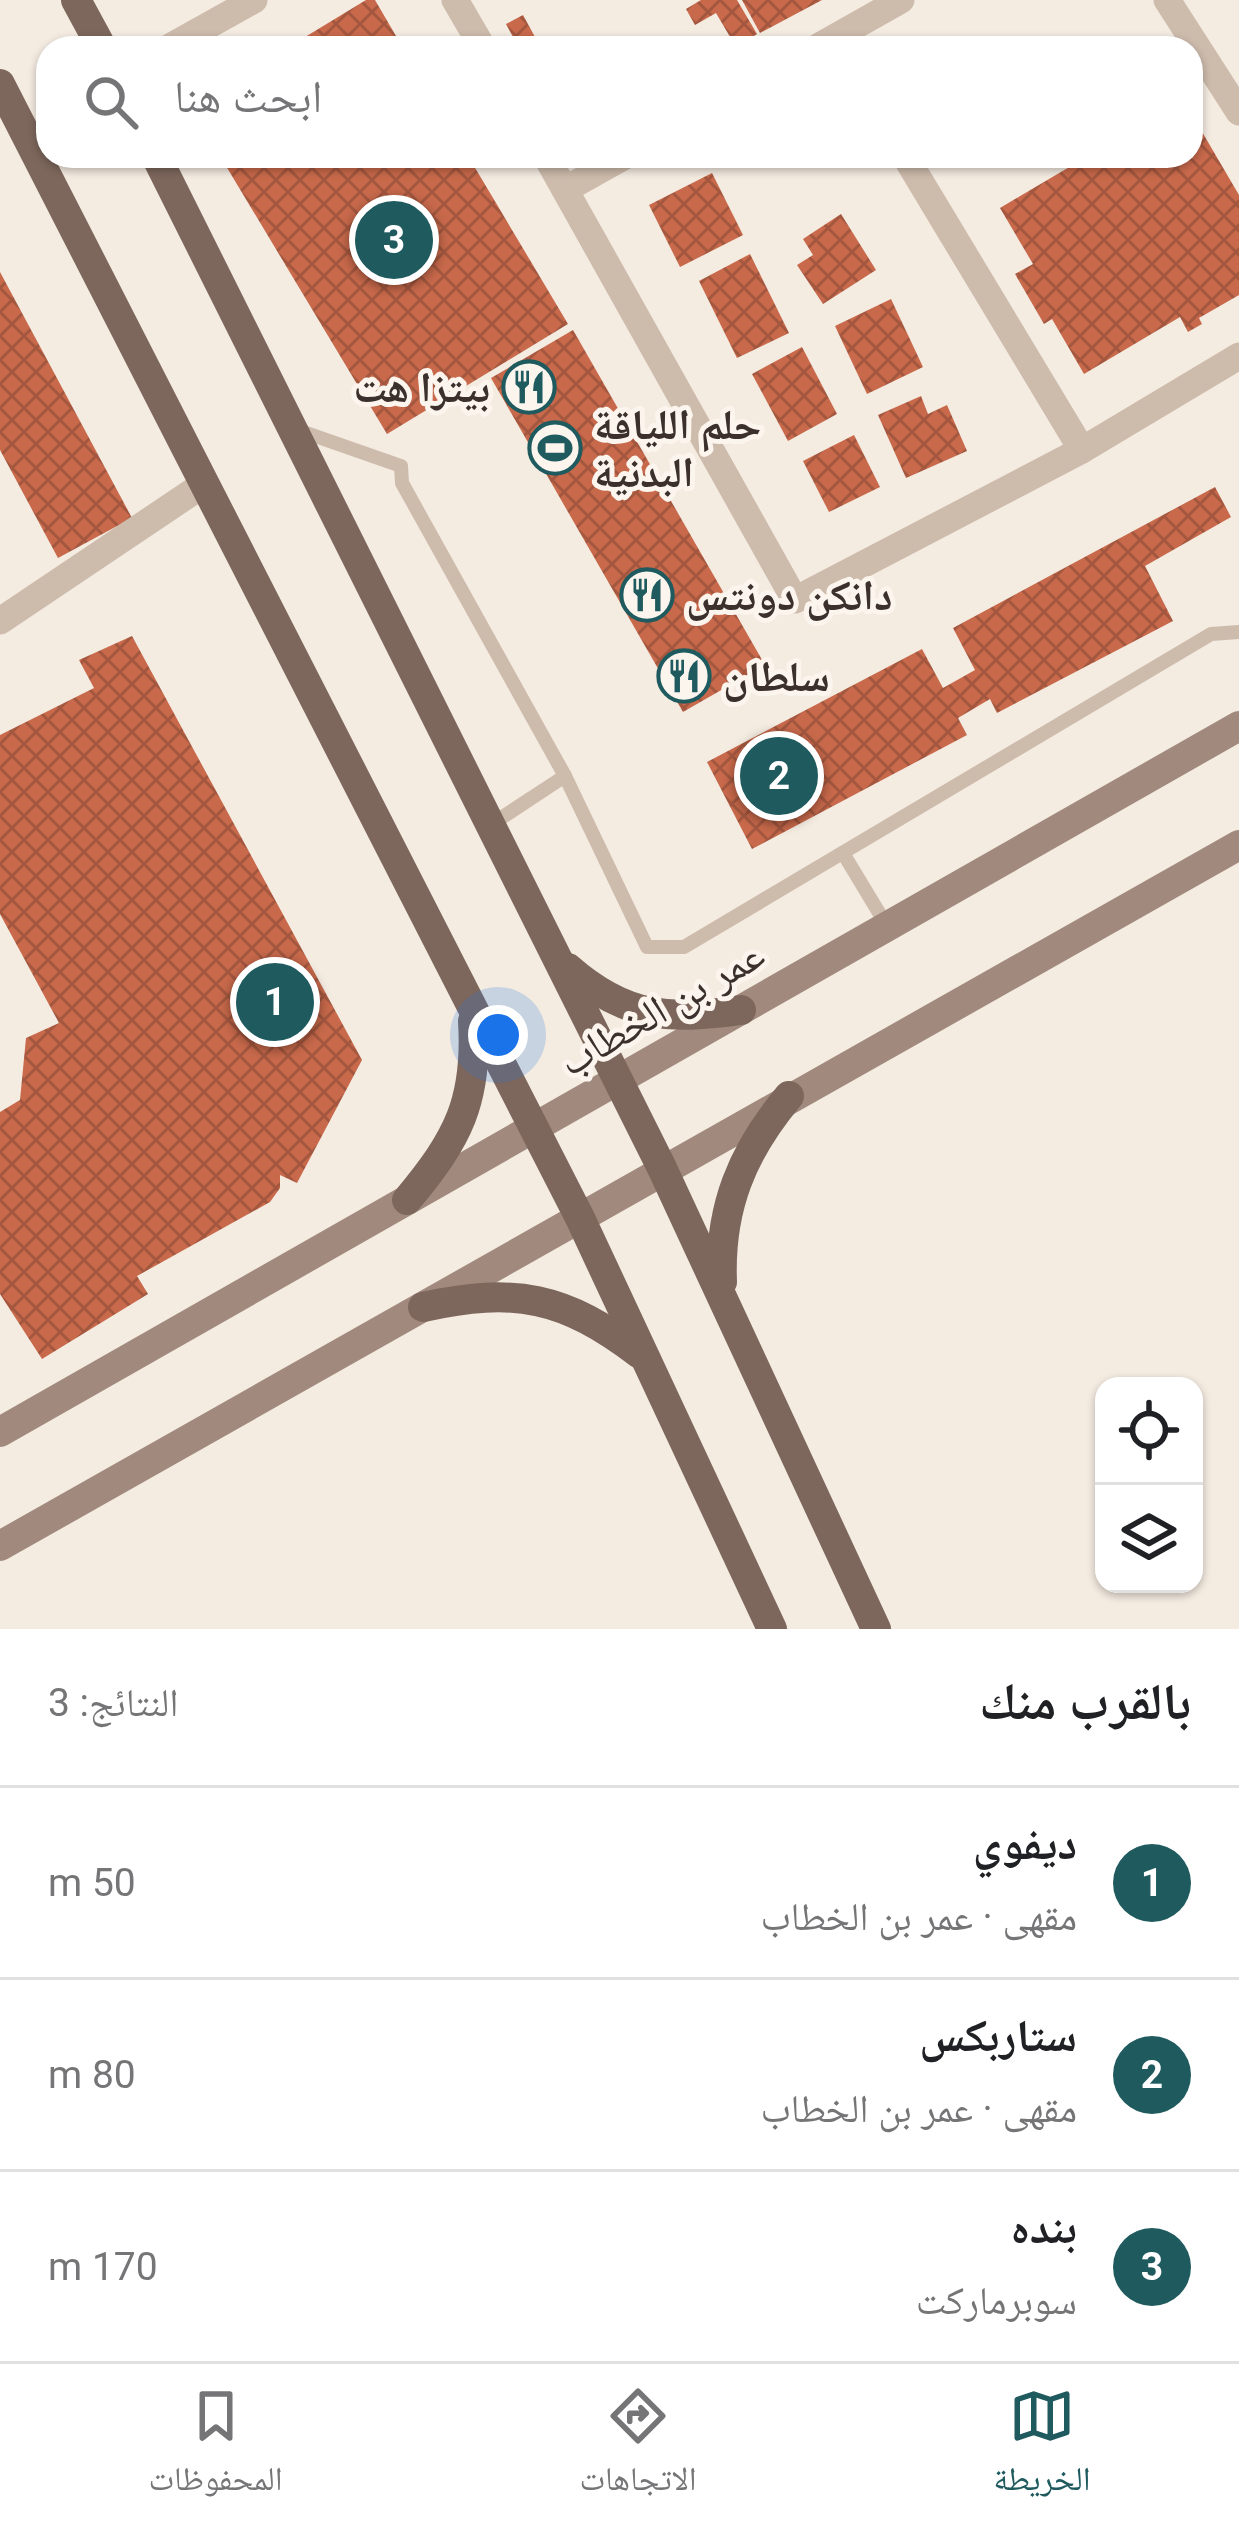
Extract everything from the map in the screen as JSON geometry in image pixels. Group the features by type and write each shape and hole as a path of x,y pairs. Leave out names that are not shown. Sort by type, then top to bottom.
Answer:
{"main road":[{"path":"76,0 95,36"},
{"path":"0,84 36,155"},
{"path":"43,168 580,1218 772,1629"},
{"path":"162,168 662,1168 877,1629"},
{"path":"556,958 598,994 638,1010 686,1018 740,1010"},
{"path":"407,1200 442,1157 466,1112 476,1066 472,1009"},
{"path":"723,1300 720,1241 732,1190 754,1138 790,1096"},
{"path":"423,1307 483,1294 548,1300 598,1321 645,1357"}],"street":[{"path":"190,36 254,0"},
{"path":"455,0 476,36"},
{"path":"844,36 901,0"},
{"path":"1167,0 1190,36"},
{"path":"1203,56 1239,112"},
{"path":"553,168 795,600 1082,450 1239,356"},
{"path":"566,189 604,168"},
{"path":"912,168 1082,450"},
{"path":"0,621 204,484"},
{"name":"عمر بن الخطاب","path":"0,1432 1239,726"},
{"path":"0,1546 1239,845"}],"lane":[{"path":"291,428 400,466 403,483 565,776 647,947 684,947 1211,634 1239,632"},
{"path":"489,826 565,776"},
{"path":"843,853 887,926"}],"building":[{"path":"366,0 375,0 396,36 307,36"},
{"path":"701,0 737,0 757,34 730,36 716,13 695,25 686,9"},
{"path":"742,0 822,0 760,33"},
{"path":"523,15 534,36 512,36 506,24"},
{"path":"1203,134 1239,195 1239,295 1199,318 1202,324 1188,332 1180,317 1084,374 1052,319 1044,324 1015,274 1033,264 1000,208 1068,168 1203,168"},
{"path":"227,168 475,168 568,324 387,434"},
{"path":"712,173 743,235 680,267 649,205"},
{"path":"841,214 876,270 823,304 797,265 813,255 803,239"},
{"path":"750,254 789,333 737,358 699,281"},
{"path":"0,272 132,518 58,558 0,450"},
{"path":"891,299 923,367 867,394 835,326"},
{"path":"573,330 765,665 683,712 491,378"},
{"path":"802,347 837,414 788,441 752,374"},
{"path":"921,396 928,414 947,405 967,451 906,478 878,415"},
{"path":"854,435 880,487 829,512 803,461"},
{"path":"1215,487 1231,517 1145,566 1173,621 997,713 990,699 958,718 967,735 752,849 707,762 922,649 943,688 975,670 953,628"},
{"path":"132,636 362,1060 297,1183 280,1175 280,1188 270,1202 137,1276 148,1294 42,1359 0,1294 0,1112 20,1100 26,1038 59,1023 0,914 0,735 94,688 79,660"}],"place":[{"name":"بنده","path":"394,240"},
{"name":"بيتزا هت","path":"529,387"},
{"name":"حلم اللياقة البدنية","path":"555,448"},
{"name":"دانكن دونتس","path":"647,595"},
{"name":"سلطان","path":"684,676"},
{"name":"ستاربكس","path":"779,776"},
{"name":"ديفوي","path":"275,1002"}]}
